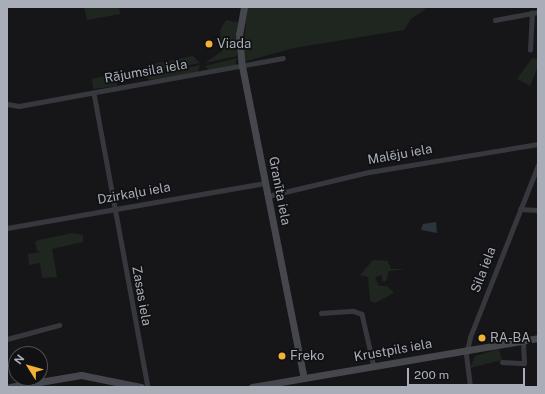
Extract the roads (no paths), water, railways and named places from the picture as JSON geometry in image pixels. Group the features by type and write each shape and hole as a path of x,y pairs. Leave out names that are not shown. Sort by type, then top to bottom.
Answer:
{"main road":[{"name":"Granīta iela","path":"244,7 239,34 242,66 304,378"},
{"name":"Krustpils iela","path":"252,387 538,338"},
{"path":"10,387 81,375 141,387"}],"street":[{"path":"495,20 538,12"},
{"path":"530,50 532,13"},
{"name":"Rājumsila iela","path":"7,104 12,106 94,93 283,58"},
{"name":"Zasas iela","path":"94,93 148,387"},
{"name":"Malēju iela","path":"268,196 375,170 538,144"},
{"name":"Sila iela","path":"470,387 467,350 538,164"},
{"name":"Dzirkaļu iela","path":"7,228 114,208 265,183"},
{"path":"520,209 538,210"},
{"path":"321,313 362,314 374,367"},
{"path":"7,339 59,325"},
{"path":"502,362 524,363 523,341"}],"place":[{"name":"Viada","path":"209,44"},
{"name":"RA-BA","path":"482,338"},
{"name":"Freko","path":"282,356"}]}
